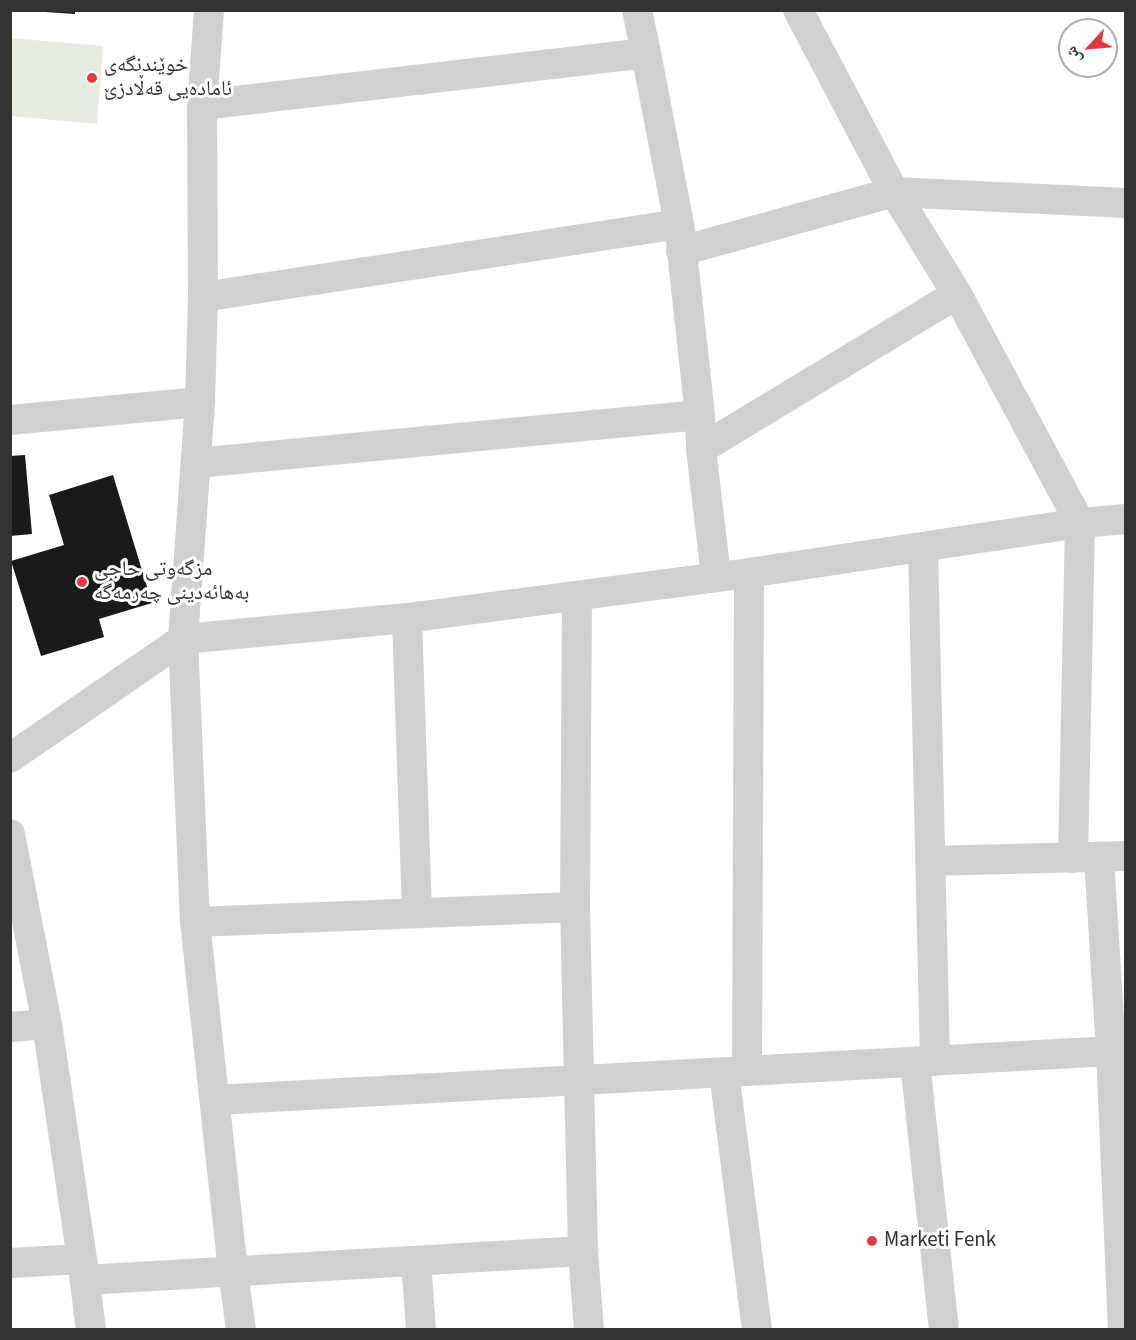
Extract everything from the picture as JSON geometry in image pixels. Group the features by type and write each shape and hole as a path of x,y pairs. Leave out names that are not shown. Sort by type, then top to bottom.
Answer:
{"street":[{"path":"209,10 202,105 203,297 200,402 183,639 195,922 241,1329"},
{"path":"637,10 680,237 716,576"},
{"path":"798,10 894,192 957,294 1080,523 1122,1244 1123,1329"},
{"path":"202,105 646,53"},
{"path":"203,297 680,237 894,192 1125,203"},
{"path":"701,449 957,294"},
{"path":"10,420 200,402"},
{"path":"196,463 700,415"},
{"path":"10,758 183,639 407,618 749,573 1080,523 1125,519"},
{"path":"923,547 930,861 925,1061 944,1329"},
{"path":"749,573 736,1072 757,1329"},
{"path":"577,596 575,908 583,1251 589,1329"},
{"path":"407,618 417,914"},
{"path":"11,844 47,1024 91,1329"},
{"path":"930,861 1099,857"},
{"path":"195,922 575,908"},
{"path":"10,1027 47,1024"},
{"path":"215,1100 1111,1051"},
{"path":"10,1263 84,1269 233,1271 583,1251"},
{"path":"416,1261 420,1329"}],"shaded area":[{"path":"10,38 103,46 97,124 11,116"}],"building":[{"path":"45,10 75,10 75,14 45,12"},
{"path":"25,455 32,534 10,536 10,456"},
{"name":"مزگەوتی حاجی بەهائەدینی چەرمەگە","path":"113,475 152,603 99,619 104,637 41,656 11,561 64,545 49,495"}],"place":[{"name":"خوێندنگەی ئامادەیی قەڵادزێ","path":"92,78"},
{"name":"مزگەوتی حاجی بەهائەدینی چەرمەگە","path":"82,582"},
{"name":"Marketi Fenk","path":"872,1241"}]}
